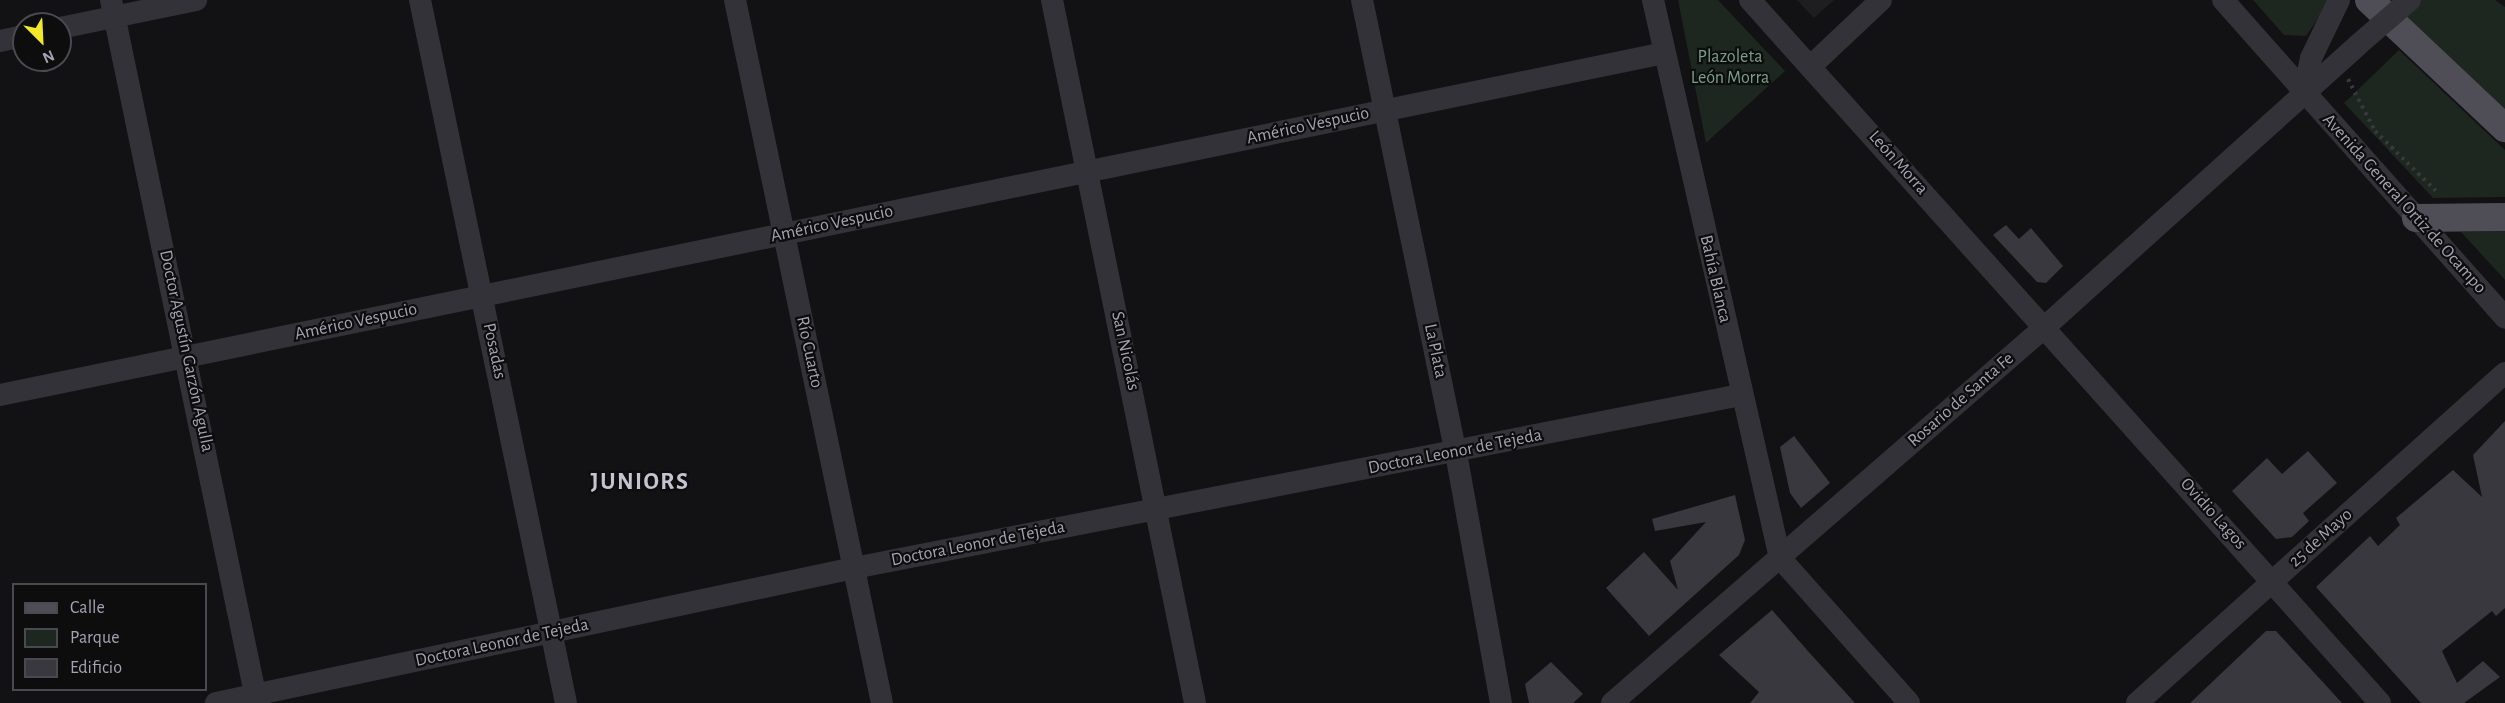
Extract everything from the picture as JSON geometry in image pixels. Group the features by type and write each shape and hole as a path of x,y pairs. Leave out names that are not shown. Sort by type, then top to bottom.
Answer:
{"main road":[{"path":"2369,0 2505,128"},
{"path":"2416,218 2505,217"}],"street":[{"path":"72,23 113,8 196,0"},
{"name":"Posadas","path":"420,0 566,703"},
{"name":"Río Cuarto","path":"735,0 882,703"},
{"name":"San Nicolás","path":"1052,0 1195,703"},
{"name":"La Plata","path":"1362,0 1456,453 1501,703"},
{"name":"Bahía Blanca","path":"1653,0 1741,395 1780,558"},
{"name":"León Morra","path":"1750,0 2046,326"},
{"path":"1810,66 1881,0"},
{"name":"Avenida General Ortiz de Ocampo","path":"2223,0 2505,318"},
{"name":"Rosario de Santa Fe","path":"1612,703 2046,326 2304,90 2410,0"},
{"name":"Rosario de Santa Fe","path":"2304,90 2334,7"},
{"name":"Doctor Agustín Garzón Agulla","path":"113,8 188,356 256,699"},
{"name":"Américo Vespucio","path":"0,395 1664,53"},
{"name":"Ovidio Lagos","path":"2046,326 2380,703"},
{"name":"25 de Mayo","path":"2137,703 2505,372"},
{"name":"Doctora Leonor de Tejeda","path":"216,703 256,699 552,632 854,568 1456,453 1741,395"},
{"path":"1780,558 1909,703"}],"path":[{"path":"2338,61 2375,131 2441,195 2452,197"}],"shaded area":[{"path":"1797,0 1834,0 1814,18"}],"green space":[{"name":"Plazoleta León Morra","path":"1678,0 1718,0 1785,71 1706,143"},
{"path":"2253,0 2331,0 2306,36 2284,35"},
{"path":"2369,0 2495,0 2505,7 2505,128"},
{"path":"2399,50 2505,150 2505,197 2433,198 2344,103"},
{"path":"2505,231 2505,280 2461,232"}],"building":[{"path":"2006,225 2019,239 2031,228 2063,266 2046,283 2037,282 1993,235"},
{"path":"2505,421 2505,608 2496,616 2492,611 2442,651 2457,683 2483,661 2500,677 2464,703 2421,703 2316,587 2370,536 2378,546 2400,525 2396,518 2453,470 2482,497 2473,455"},
{"path":"1794,436 1830,483 1801,508 1790,493 1780,447"},
{"path":"2308,451 2337,483 2303,513 2309,521 2292,537 2276,539 2232,491 2267,458 2282,474"},
{"path":"1735,495 1745,540 1739,555 1649,636 1606,588 1644,552 1678,590 1670,561 1706,522 1655,531 1652,519"},
{"path":"1772,610 1855,703 1750,703 1759,692 1719,655"},
{"path":"2266,631 2276,631 2342,703 2190,703"},
{"path":"1551,662 1583,694 1573,703 1529,703 1525,684"}],"district":[{"name":"JUNIORS","path":"640,483"}]}
